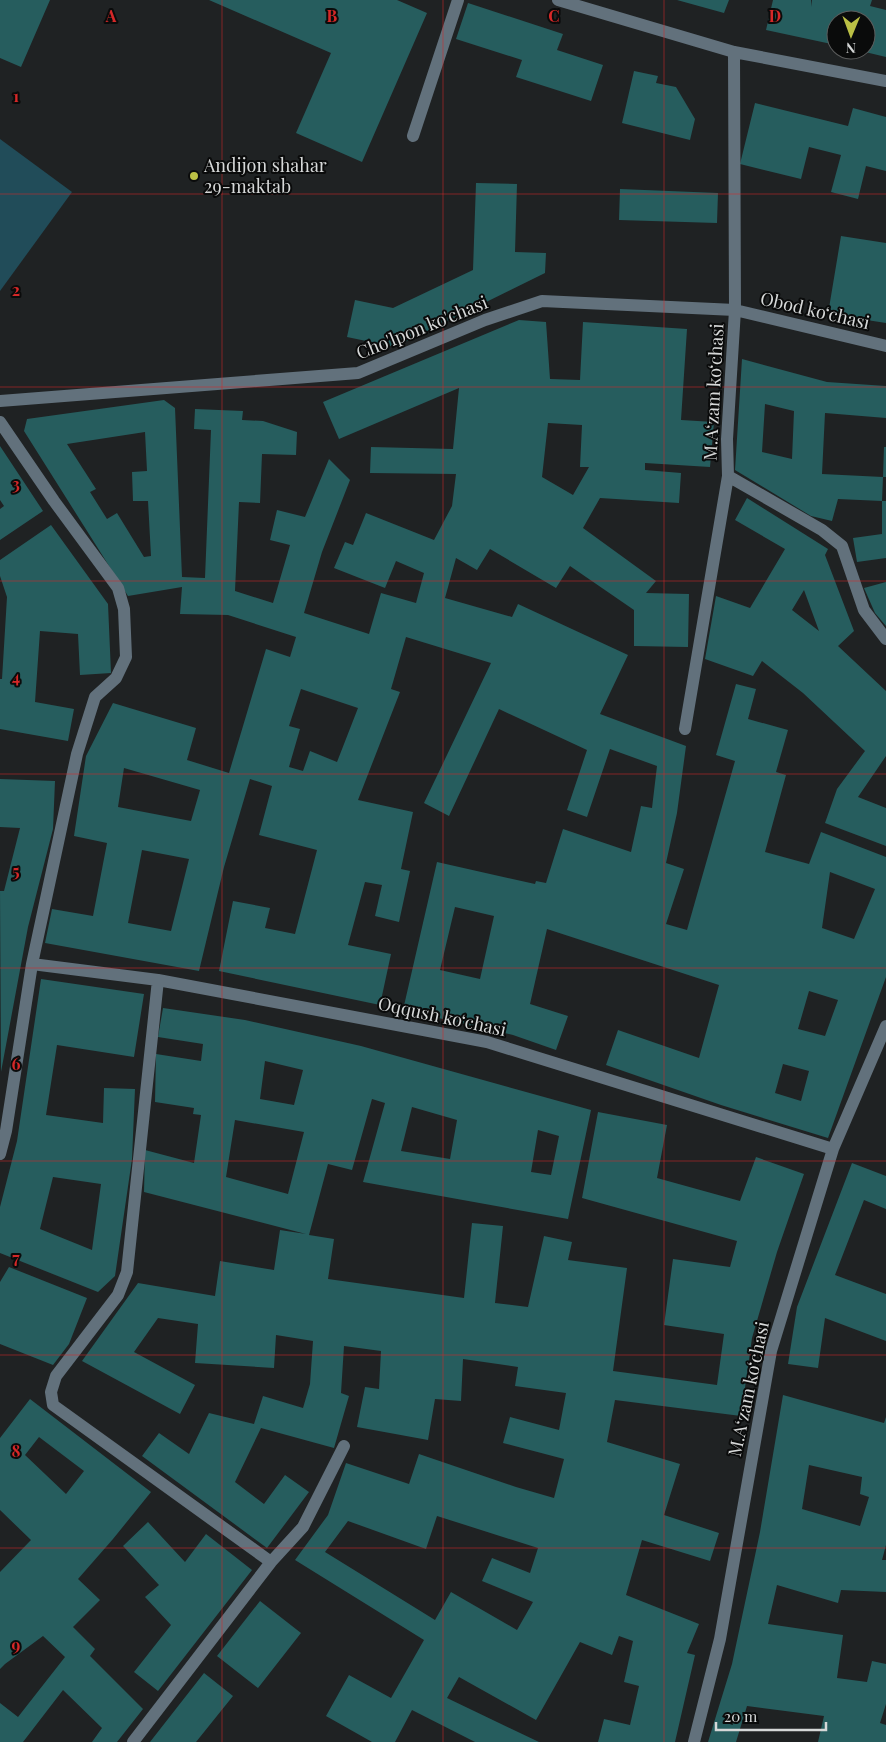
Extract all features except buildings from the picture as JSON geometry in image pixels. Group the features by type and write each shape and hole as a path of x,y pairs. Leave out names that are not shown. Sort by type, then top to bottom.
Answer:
{"street":[{"path":"413,136 458,0"},
{"path":"558,0 734,52 886,81"},
{"name":"M.Aʻzam koʻchasi","path":"734,52 735,310 727,439 728,476 822,530 842,546 864,610 886,639"},
{"name":"Cho'lpon ko'chasi","path":"0,401 358,373 485,320 542,301 735,310"},
{"name":"Obod koʻchasi","path":"735,310 886,346"},
{"path":"0,422 54,501 118,588 124,609 126,657 116,678 95,697 76,754 32,964 6,1131 0,1154"},
{"path":"686,729 728,476"},
{"name":"Oqqush koʻchasi","path":"32,964 158,980 487,1042 833,1150"},
{"path":"158,980 126,1272 118,1295 56,1376 51,1392 53,1405 271,1562"},
{"name":"M.Aʻzam koʻchasi","path":"694,1742 720,1639 771,1351 833,1150 886,1026"},
{"path":"133,1742 271,1562 303,1528 344,1446"}],"shaded area":[{"path":"0,139 72,192 0,291"}],"place":[{"name":"Andijon shahar 29-maktab","path":"194,176"}]}
